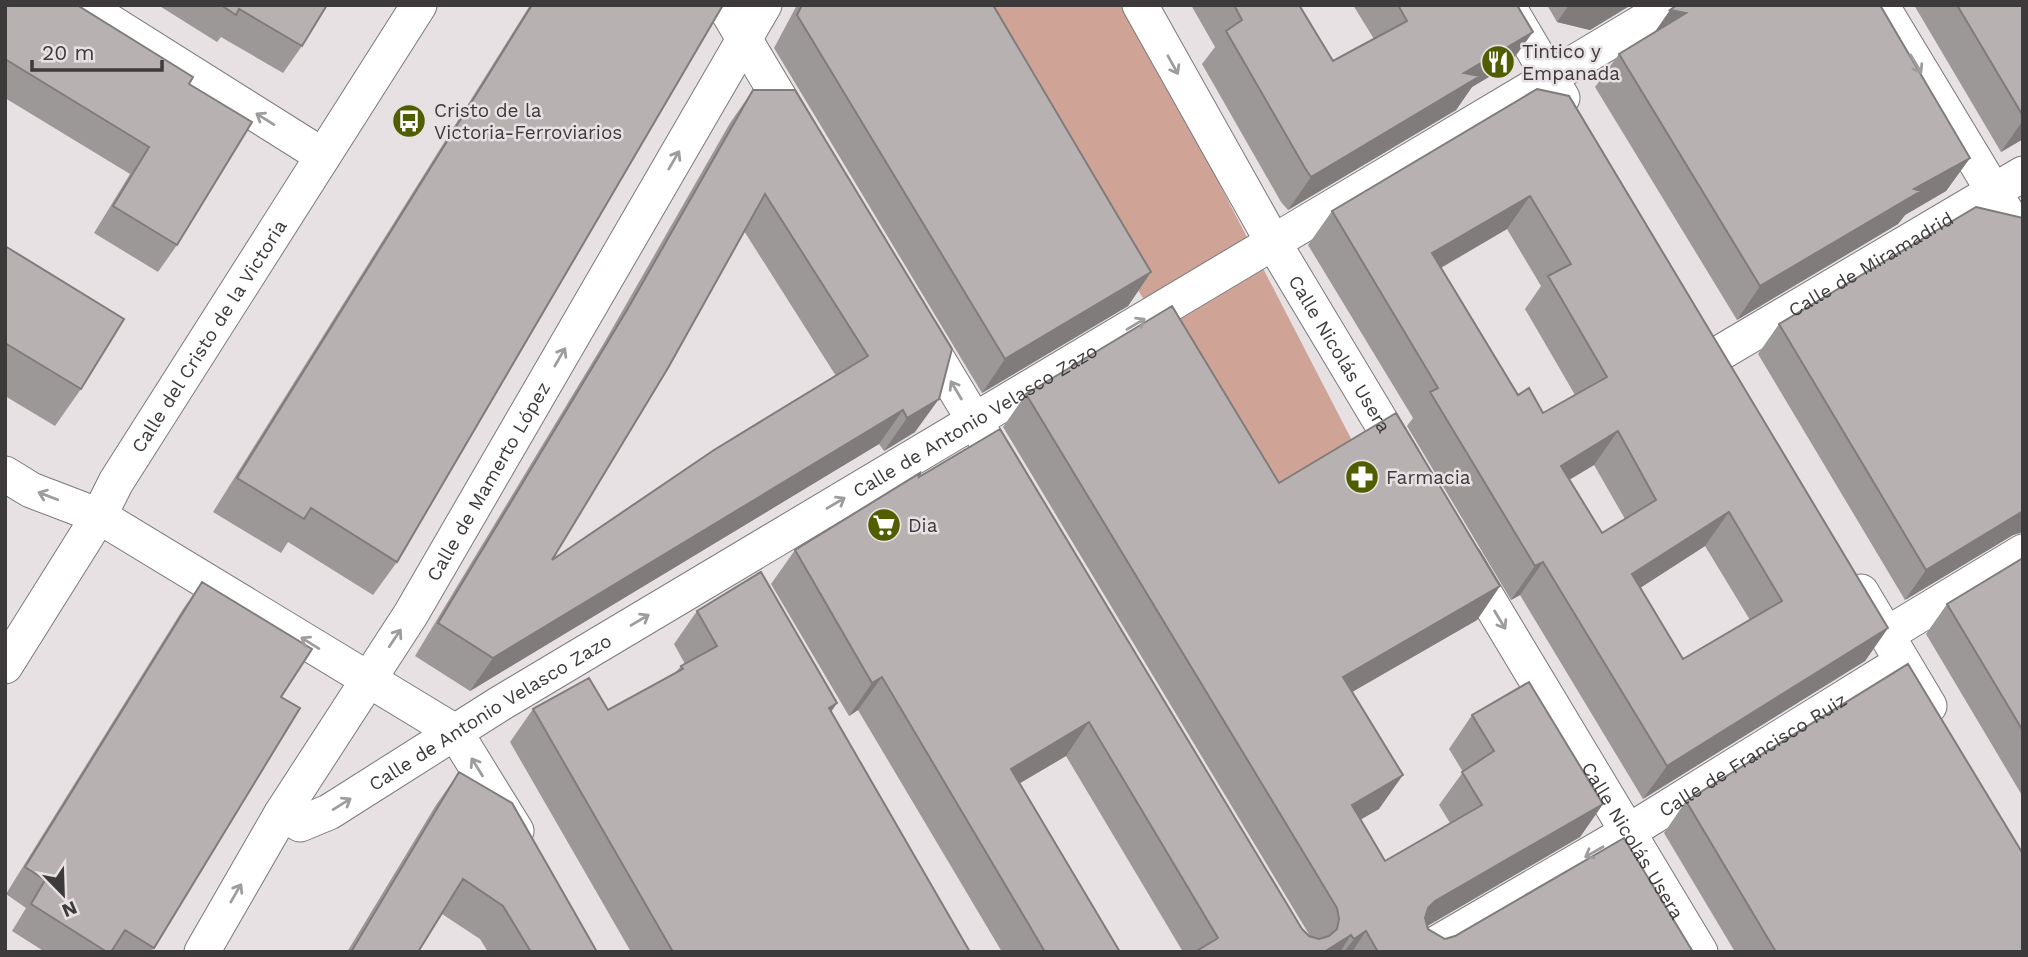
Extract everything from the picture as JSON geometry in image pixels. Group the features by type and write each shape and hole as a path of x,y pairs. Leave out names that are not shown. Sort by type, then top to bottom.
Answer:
{"street":[{"path":"83,5 323,156"},
{"name":"Calle del Cristo de la Victoria","path":"5,666 99,516 116,482 419,5"},
{"path":"724,5 819,164"},
{"name":"Calle de Mamerto López","path":"202,952 282,813 411,614 764,5"},
{"name":"Calle Nicolás Usera","path":"1140,5 1273,242 1422,490"},
{"path":"1507,5 1578,124"},
{"name":"Calle de Antonio Velasco Zazo","path":"282,813 300,824 329,812 455,732 743,574 974,421 1671,5"},
{"path":"1881,5 2008,183 2023,240"},
{"name":"Calle de Miramadrid","path":"1720,353 2008,183"},
{"path":"904,304 1003,468"},
{"path":"5,474 31,490 99,516 455,732 530,855"},
{"name":"Calle Nicolás Usera","path":"1450,537 1700,952"},
{"name":"Calle de Francisco Ruiz","path":"1422,952 1628,832 1894,648 2023,552"},
{"path":"1845,565 1945,733"}],"shaded area":[{"path":"969,5 1127,5 1359,454 1268,509"}],"building":[{"path":"5,5 77,5 193,77 189,84 252,122 177,245 113,206 149,147 5,59"},
{"path":"221,5 327,5 302,46 239,9 236,15"},
{"path":"532,5 723,5 397,562 311,508 304,519 237,478"},
{"path":"802,5 993,5 1151,272 1005,359 797,15"},
{"path":"1234,5 1299,5 1333,61 1407,21 1398,5 1517,5 1533,32 1464,73 1480,76 1311,177 1226,31 1242,20"},
{"path":"1677,5 1880,5 1970,158 1914,189 1921,191 1760,286 1619,54 1686,13 1670,10"},
{"path":"1957,5 2023,5 2023,116"},
{"path":"1537,89 1569,96 1888,628 1667,766 1543,562 1535,566 1430,392 1438,388 1332,211","holes":["1530,196 1571,264 1548,276 1607,377 1543,413 1529,388 1518,395 1432,253","1618,431 1656,500 1602,533 1561,466","1729,512 1782,601 1683,659 1632,574"]},
{"path":"753,90 795,90 952,349 939,399 907,418 903,410 493,658 438,623 627,310","holes":["765,194 868,356 714,450 552,560 668,368"]},
{"path":"1976,207 2023,218 2023,511 1926,570 1779,324"},
{"path":"5,246 124,319 81,389 5,343"},
{"path":"1172,306 1279,483 1396,413 1500,586 1343,677 1403,775 1352,805 1385,861 1482,805 1462,772 1494,751 1472,715 1529,682 1603,804 1435,901 1428,908 1425,918 1428,929 1445,939 1455,936 1624,838 1693,952 1378,952 1366,931 1354,939 1351,935 1324,952 1195,952 1218,938 1089,722 1011,769 1120,952 1045,952 882,677 872,683 795,550 920,473 919,477 1000,429 1302,929 1309,936 1319,939 1329,936 1337,929 1337,908 1026,394"},
{"path":"2023,558 2023,731 1947,604"},
{"path":"761,572 837,703 829,708 970,952 673,952 533,709 589,678 608,710 683,669 681,666 717,646 697,611"},
{"path":"202,582 312,649 281,697 300,708 154,948 125,930 111,952 107,952 31,904 45,880 25,867"},
{"path":"1908,664 2023,854 2023,952 1776,952 1686,801"},
{"path":"459,772 512,803 597,952 531,952 503,906 463,879 418,952 351,952"}],"place":[{"name":"Tintico y Empanada","path":"1498,62"},
{"name":"Cristo de la Victoria-Ferroviarios","path":"409,121"},
{"name":"Farmacia","path":"1362,477"},
{"name":"Dia","path":"884,525"}]}
